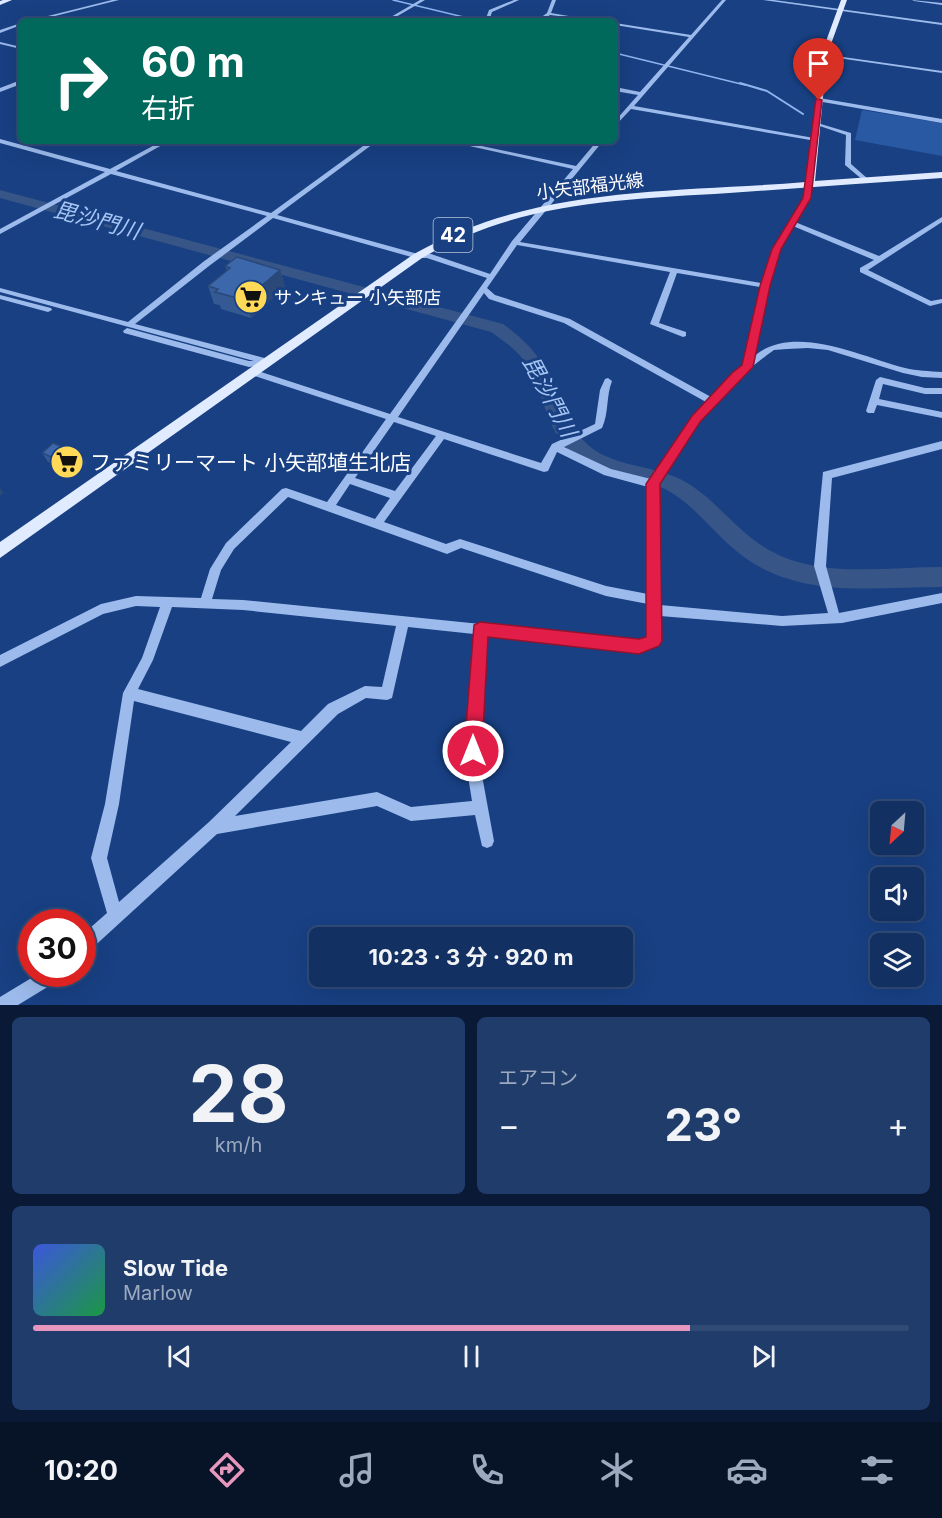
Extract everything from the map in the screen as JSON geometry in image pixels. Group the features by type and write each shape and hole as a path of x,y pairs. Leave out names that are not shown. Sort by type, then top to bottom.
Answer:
{"main road":[{"path":"0,3 9,0"},
{"path":"810,184 824,55 842,5"},
{"name":"小矢部福光線","path":"0,551 418,256 471,226 544,205 593,199 942,175"}],"street":[{"path":"42,18 117,0"},
{"path":"391,18 423,0"},
{"path":"488,18 489,11 517,0"},
{"path":"543,18 549,14 554,0"},
{"path":"618,121 724,0"},
{"path":"765,0 842,5 942,24"},
{"path":"914,0 942,4"},
{"path":"549,14 576,18"},
{"path":"618,24 692,36"},
{"path":"0,32 18,25"},
{"path":"0,42 18,39"},
{"path":"0,42 18,47"},
{"path":"824,55 942,72"},
{"path":"0,90 18,82"},
{"path":"618,90 641,94"},
{"path":"819,100 942,121"},
{"path":"630,107 814,140"},
{"path":"816,123 849,134 848,165 866,180"},
{"path":"0,141 418,256 428,256 492,277"},
{"path":"0,232 160,144"},
{"path":"130,324 206,264 370,144"},
{"path":"464,144 576,168"},
{"path":"329,507 393,420 515,243 544,205 597,144"},
{"path":"747,367 765,286 776,249 807,198 810,184"},
{"path":"942,219 863,270 930,304 942,301"},
{"path":"791,223 879,260"},
{"path":"515,243 765,286"},
{"path":"674,271 654,324 683,334"},
{"path":"484,289 492,297 567,321 712,401"},
{"path":"0,290 269,362"},
{"path":"0,297 249,364 269,362"},
{"path":"0,661 101,609 136,601 206,603 639,646 654,641 653,484 670,455 712,401 736,375 770,349 804,344 831,346 916,374 942,375"},
{"path":"255,373 544,468 555,447 599,426 605,400 604,388 608,381"},
{"path":"942,391 925,391 880,380 872,406 942,416"},
{"path":"377,524 442,435"},
{"path":"835,618 820,566 827,475 942,446"},
{"path":"555,447 608,472 653,484"},
{"path":"349,480 398,496"},
{"path":"206,603 216,569 230,546 286,492 447,549 460,543 547,574 654,605 782,621 835,618 942,598"},
{"path":"115,915 99,858 112,804 129,693 147,660 168,602"},
{"path":"96,933 214,827 333,709 352,696 365,692 387,694 403,621"},
{"path":"480,630 473,732 474,770 486,841"},
{"path":"129,693 303,738"},
{"path":"214,827 376,799 411,814 480,807"},
{"path":"3,1005 32,987"}],"shaded area":[{"path":"862,110 942,123 942,156 855,140"}],"building":[{"path":"237,257 280,270 245,300 215,292 218,289 208,286 230,268 225,266"},
{"path":"53,443 80,454 68,464 42,453"}],"waterway":[{"path":"393,0 468,18"},
{"path":"618,54 745,85"},
{"path":"740,83 767,91 803,114"},
{"name":"毘沙門川","path":"0,194 497,328 516,341 529,356 538,371 557,419 566,435 579,449 600,462 672,484 691,497 743,544 773,564 796,572 844,578 942,577"}],"place":[{"name":"サンキュー 小矢部店","path":"251,297"},
{"name":"ファミリーマート 小矢部埴生北店","path":"67,462"}],"route":[{"path":"473,751 480,630 639,646 654,641 653,484 670,455 696,419 736,375 747,367 765,286 776,249 807,198 819,100"}]}
